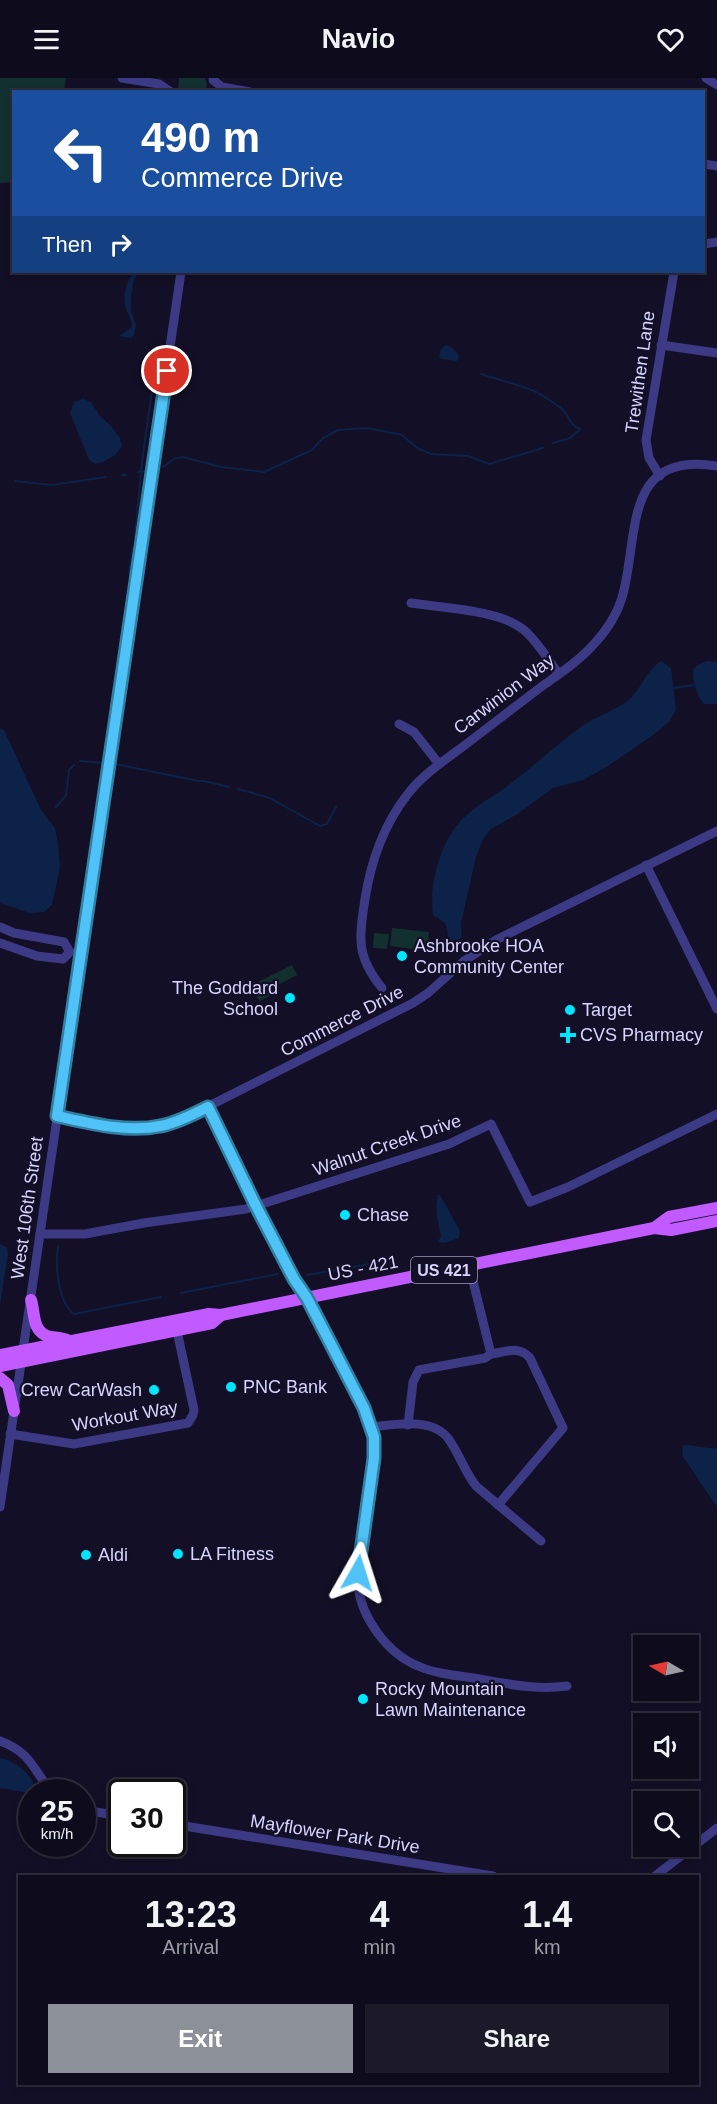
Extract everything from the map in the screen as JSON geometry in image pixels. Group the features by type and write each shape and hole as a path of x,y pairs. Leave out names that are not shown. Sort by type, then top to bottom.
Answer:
{"main road":[{"name":"US - 421","path":"654,1228 669,1217 717,1208"},
{"name":"US - 421","path":"0,1366 22,1356 71,1341 209,1314 221,1315 654,1228 671,1230 717,1221"},
{"path":"31,1300 35,1312 34,1322 40,1331 71,1341"},
{"name":"US - 421","path":"0,1355 22,1356 177,1331 212,1323 221,1315"},
{"path":"0,1378 8,1385 14,1411"}],"street":[{"path":"122,78 159,84 169,90"},
{"path":"706,78 717,85"},
{"path":"212,79 222,87 239,90"},
{"path":"172,81 172,90"},
{"name":"West 106th Street","path":"0,1507 181,273"},
{"name":"Trewithen Lane","path":"660,476 649,458 646,440 674,273"},
{"path":"661,345 717,353"},
{"path":"660,476 687,465 717,466"},
{"name":"Carwinion Way","path":"382,988 365,965 361,944 362,922 370,870 394,813 411,790 439,764 559,674 604,633 616,613 625,585 637,510 646,491 660,476"},
{"path":"411,603 490,615 508,620 532,638 559,674"},
{"path":"399,724 414,732 439,764"},
{"name":"Commerce Drive","path":"57,1116 124,1127 145,1128 172,1123 409,1006 428,993 456,967 486,946 717,831"},
{"path":"646,865 717,1009"},
{"path":"0,927 14,933 64,942 70,952"},
{"path":"0,943 37,956 63,959 70,952"},
{"path":"70,952 81,953"},
{"path":"208,1107 256,1206 347,1373 372,1427 374,1458 359,1558 358,1580 365,1610 379,1634 388,1646 407,1660 439,1673 539,1689 567,1686"},
{"name":"Walnut Creek Drive","path":"40,1234 85,1234 256,1206 449,1144 491,1124 530,1202 568,1187 717,1114"},
{"path":"469,1265 491,1354"},
{"name":"Workout Way","path":"10,1434 74,1444 188,1423 194,1415 194,1410 177,1331"},
{"path":"408,1425 413,1382 419,1370 485,1358 491,1354 519,1349 525,1352 563,1428 498,1504"},
{"path":"372,1427 408,1425 433,1426 440,1429 451,1442 468,1477 540,1541"},
{"path":"0,1741 26,1755 43,1779"},
{"name":"Mayflower Park Drive","path":"186,1826 487,1875"},
{"path":"656,1875 717,1828"}],"green space":[{"path":"0,78 66,78 64,90 12,90 12,182 0,183"},
{"path":"179,78 205,78 207,84 206,90 178,90"},
{"path":"392,928 429,932 427,951 390,946"},
{"path":"374,933 389,934 387,949 373,948"},
{"path":"292,965 297,975 270,989 272,995 259,1001 252,985"}],"water":[{"path":"133,273 138,273 134,279 131,296 131,311 136,326 131,338 119,336 132,327 124,299"},
{"path":"446,345 457,353 459,357 457,361 441,359 439,356 441,349"},
{"path":"83,399 91,402 99,415 111,426 120,438 122,446 110,458 95,464 89,460 70,413 74,402"},
{"path":"661,661 671,668 676,710 669,722 608,766 583,780 553,788 516,815 491,829 483,839 476,857 461,923 462,936 458,941 449,944 445,923 433,915 432,903 437,867 451,833 475,809 585,724 626,702"},
{"path":"707,661 717,662 717,704 704,704 694,684 693,670"},
{"path":"0,728 4,730 41,810 55,828 60,867 52,905 44,912 30,913 0,903"},
{"path":"438,1195 460,1231 459,1238 444,1243 438,1242 441,1236 436,1210"},
{"path":"0,1244 7,1247 8,1253 0,1305"},
{"path":"683,1446 717,1449 717,1507 682,1455"},
{"path":"0,1758 12,1762 31,1779 18,1779 18,1791 0,1788"}],"waterway":[{"path":"135,537 142,462 155,369"},
{"path":"481,374 534,391 561,408 573,424 580,429 570,438 553,443"},
{"path":"163,467 174,459 183,457 221,467 264,472 312,450 323,438 338,430 367,428 402,435 417,448 431,454 468,456 489,464 543,448"},
{"path":"138,472 144,471"},
{"path":"15,481 52,485 106,477"},
{"path":"129,573 133,548"},
{"path":"673,688 695,685"},
{"path":"80,761 103,763"},
{"path":"115,764 229,787"},
{"path":"56,807 66,795 69,770 74,765"},
{"path":"238,789 270,798 320,826 327,824 336,807"},
{"path":"58,1246 57,1263 61,1292 64,1301 74,1314 161,1297"},
{"path":"307,1275 381,1262"},
{"path":"181,1293 278,1274"}],"place":[{"name":"Ashbrooke HOA Community Center","path":"402,956"},
{"name":"The Goddard School","path":"290,998"},
{"name":"Target","path":"570,1010"},
{"name":"CVS Pharmacy","path":"568,1035"},
{"name":"Chase","path":"345,1215"},
{"name":"PNC Bank","path":"231,1387"},
{"name":"Crew CarWash","path":"154,1390"},
{"name":"LA Fitness","path":"178,1554"},
{"name":"Aldi","path":"86,1555"},
{"name":"Rocky Mountain Lawn Maintenance","path":"363,1699"}],"route":[{"path":"167,371 57,1116 124,1127 145,1128 172,1123 208,1107 256,1206 342,1364 372,1427 374,1458 358,1573"}]}
